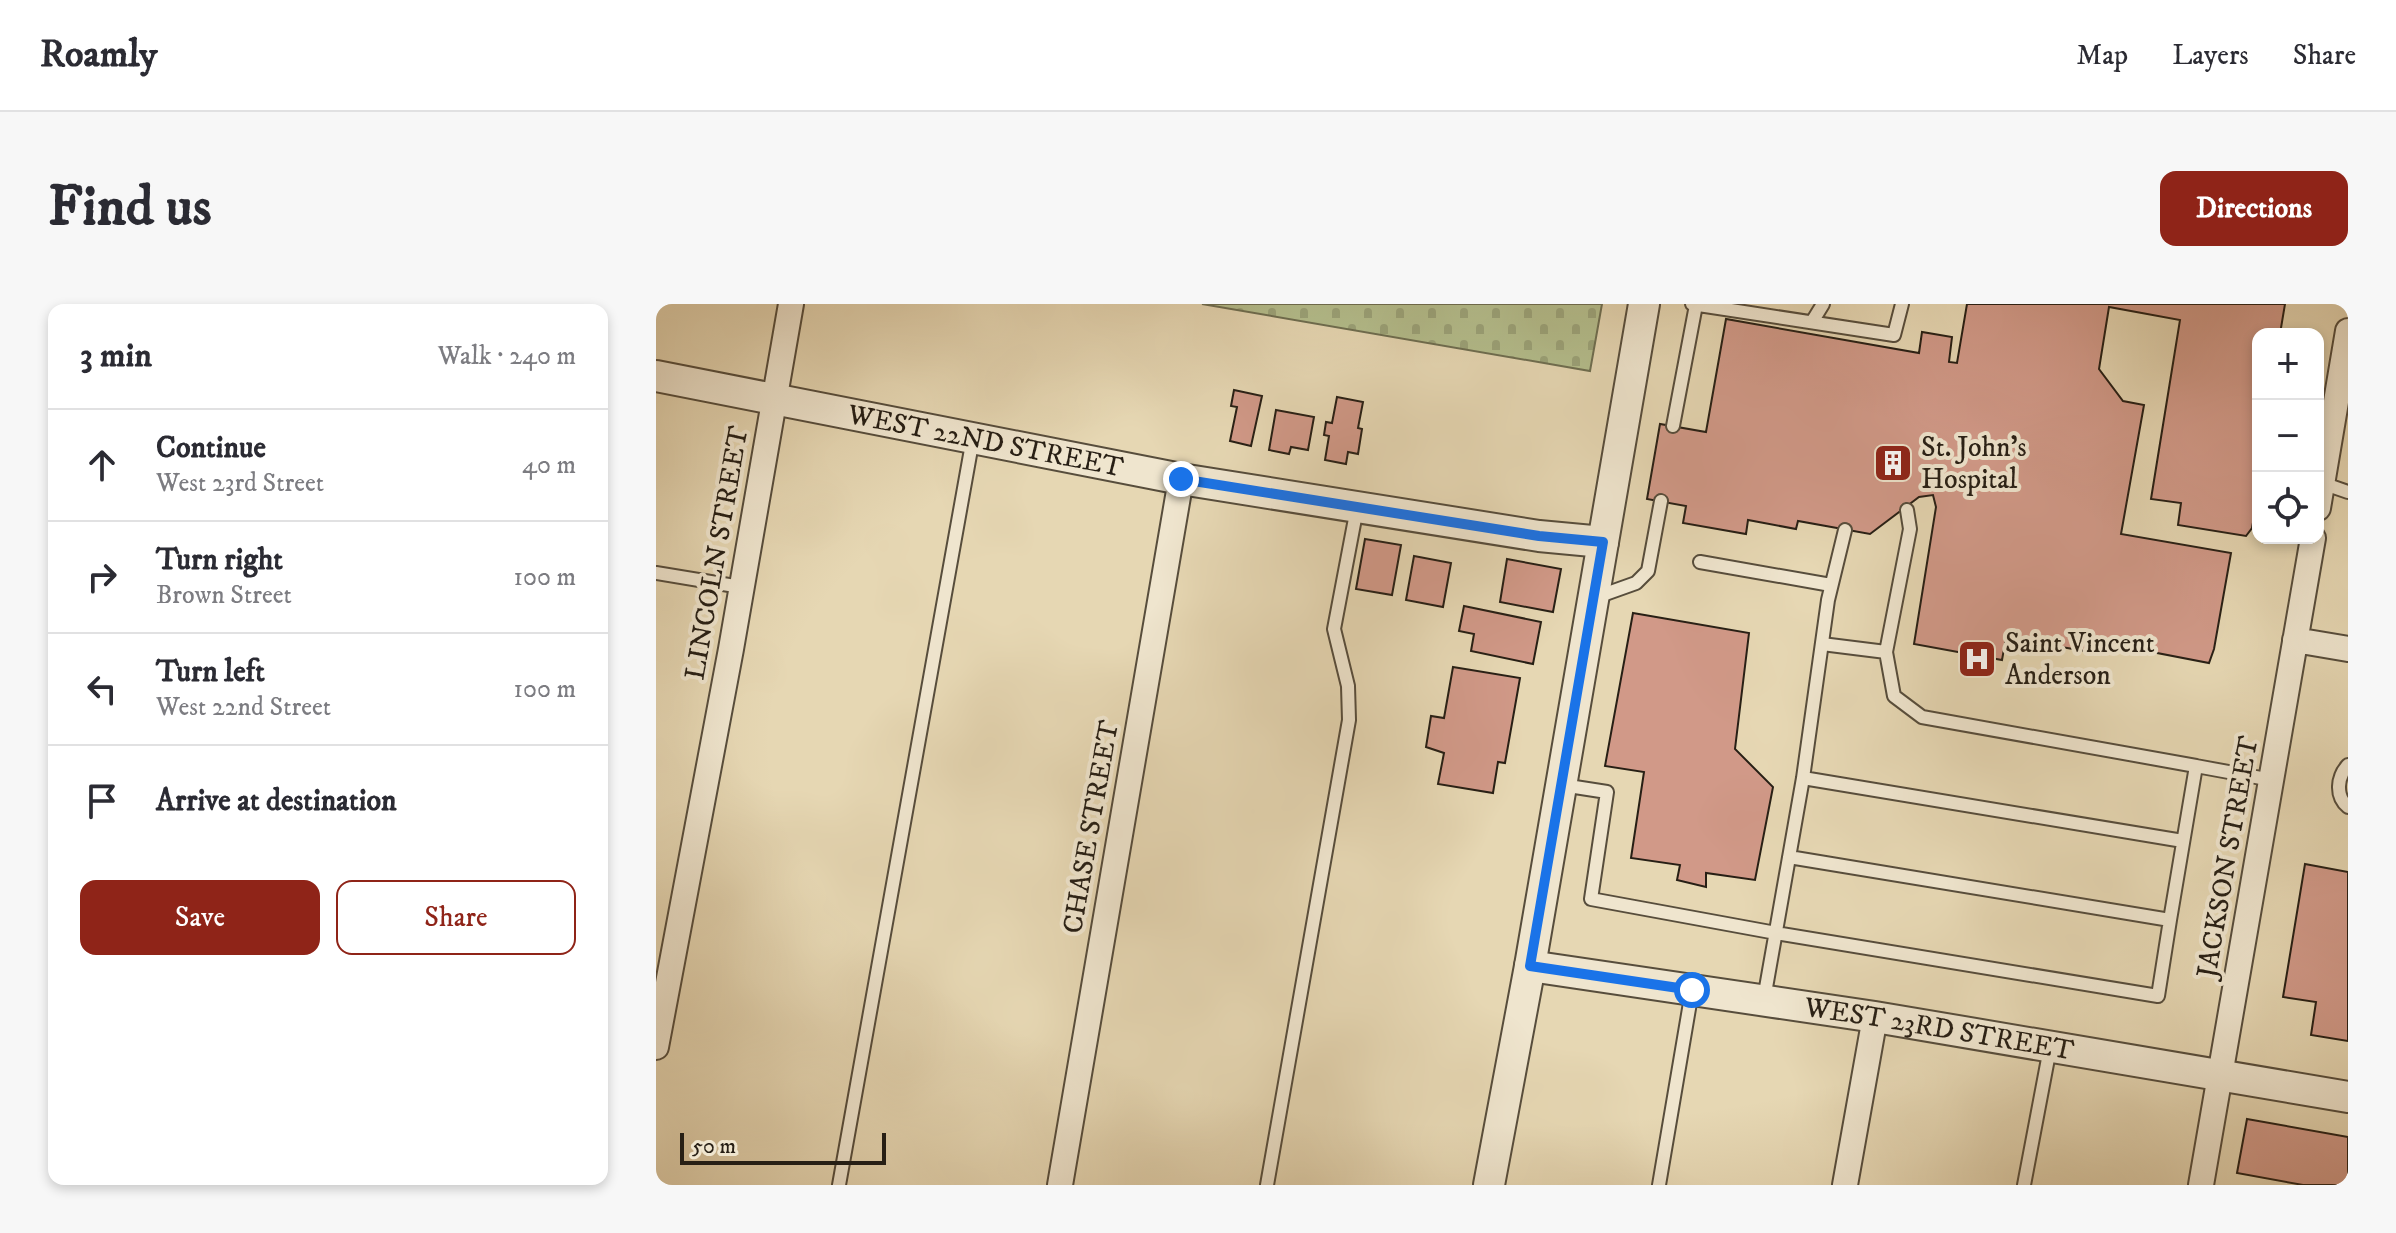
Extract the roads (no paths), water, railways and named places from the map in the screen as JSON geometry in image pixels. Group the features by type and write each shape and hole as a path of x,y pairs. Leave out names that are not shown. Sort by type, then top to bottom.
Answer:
{"street":[{"name":"LINCOLN STREET","path":"656,1047 791,304"},
{"path":"1489,1185 1530,966 1644,304"},
{"path":"2324,472 2348,331"},
{"name":"WEST 22ND STREET","path":"656,376 1181,479 1539,536 1603,542"},
{"name":"CHASE STREET","path":"1060,1185 1181,479"},
{"name":"JACKSON STREET","path":"2201,1185 2312,544"},
{"path":"2295,640 2348,649"},
{"name":"WEST 23RD STREET","path":"1530,966 1875,1017 2348,1097"},
{"path":"1845,1185 1875,1017"}],"lane":[{"path":"1673,426 1694,304 1894,335 1902,304"},
{"path":"1812,322 1823,304"},
{"path":"839,1185 973,438"},
{"path":"2324,484 2348,492"},
{"path":"1592,599 1636,583 1648,571 1661,501"},
{"path":"1267,1185 1349,720 1348,686 1334,629 1357,508"},
{"path":"1907,510 1910,529 1886,652 1894,696 1922,717 2272,780"},
{"path":"1764,1001 1803,778 1831,585 1845,530"},
{"path":"1700,562 1831,585"},
{"path":"656,573 741,587"},
{"path":"1822,644 1886,652"},
{"path":"2348,765 2338,785 2341,801 2348,807"},
{"path":"1561,785 1607,792 1591,899 2158,996 2196,766"},
{"path":"1803,778 2183,841"},
{"path":"1789,857 2170,920"},
{"path":"1659,1185 1692,990"},
{"path":"2024,1185 2050,1048"}],"place":[{"name":"St. John's Hospital","path":"1893,463"},
{"name":"Saint Vincent Anderson","path":"1977,659"}]}
